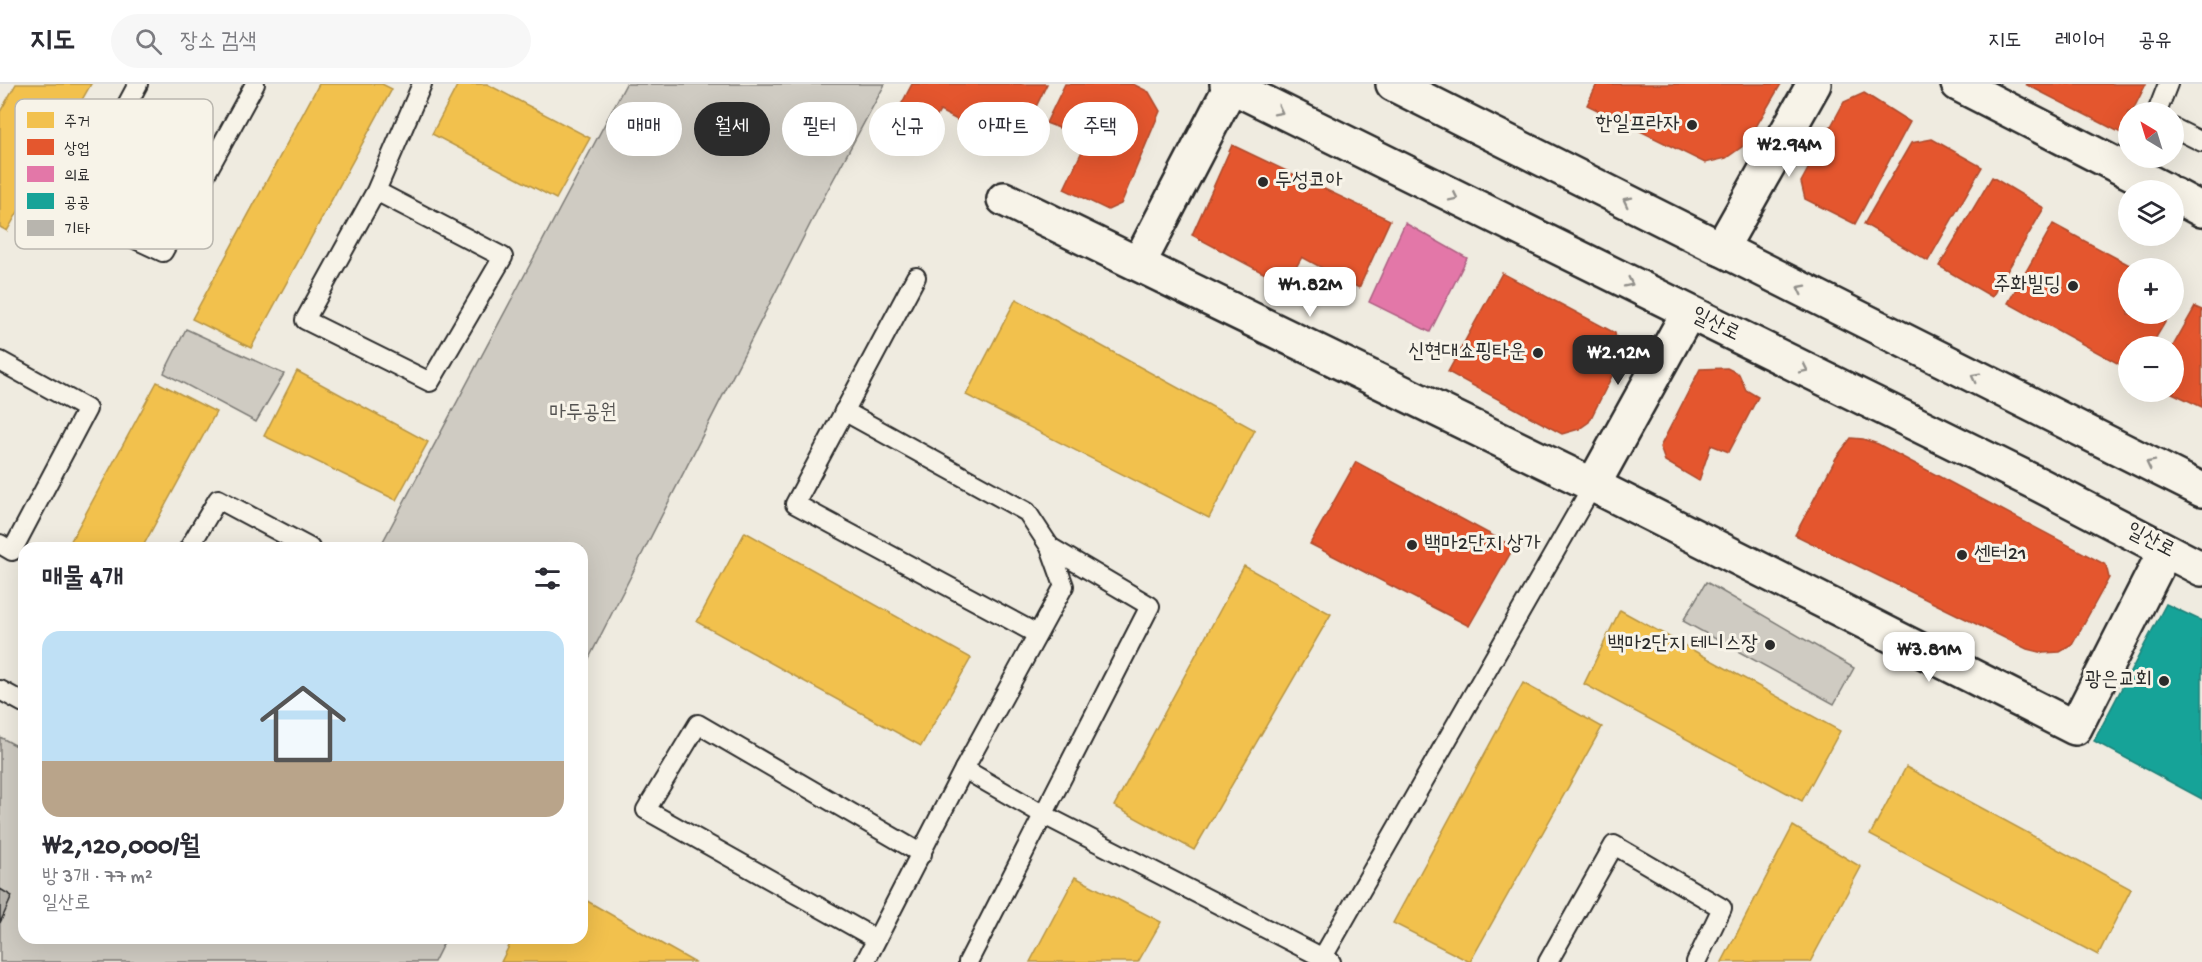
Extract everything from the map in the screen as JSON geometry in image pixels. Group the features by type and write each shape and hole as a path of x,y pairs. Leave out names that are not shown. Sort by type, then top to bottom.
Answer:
{"street":[{"path":"1393,84 1721,249 2200,485"},
{"path":"1721,249 1814,84"},
{"path":"1958,84 2145,180"},
{"path":"1139,263 1229,85"},
{"name":"일산로","path":"1229,85 2040,485 2202,569"},
{"path":"1004,199 1593,485 2075,728 2165,551"},
{"path":"2184,200 2202,210"},
{"path":"1593,485 1688,313"}],"lane":[{"path":"130,99 138,84"},
{"path":"213,161 255,84"},
{"path":"376,191 503,257 430,382 305,320 376,191 422,84"},
{"path":"2161,102 2168,84"},
{"path":"2184,133 2202,142"},
{"path":"915,277 795,504 1037,634"},
{"path":"0,361 87,409 12,551 0,544"},
{"path":"844,411 1027,512 1050,547 1064,586 964,769 865,962"},
{"path":"964,769 1044,815 1324,961 1593,485"},
{"path":"193,542 218,499 299,542"},
{"path":"968,962 1150,606 1050,547"},
{"path":"0,690 18,700"},
{"path":"876,939 646,810 698,724 922,854"},
{"path":"1548,962 1614,845 1722,908 1696,962"}],"green space":[{"name":"마두공원","path":"626,84 885,84 875,102 869,102 869,114 857,136 857,102 782,102 782,156 846,156 588,660 588,542 383,542 606,122 606,156 682,156 682,102 616,102"},
{"path":"186,329 284,374 256,422 164,373"},
{"name":"백마2단지 테니스장","path":"1706,582 1854,668 1834,704 1683,621"},
{"path":"0,737 18,747 18,944 443,944 434,962 0,962"}],"building: 주거":[{"path":"16,84 91,84 82,99 15,99 15,217 7,231 0,227 0,112"},
{"path":"319,84 382,84 392,89 251,348 192,319"},
{"path":"458,84 487,84 590,138 556,199 432,134"},
{"path":"1016,299 1255,430 1209,518 966,395"},
{"path":"297,371 428,442 396,500 264,436"},
{"path":"157,382 216,412 145,542 70,542"},
{"path":"745,532 971,658 921,746 697,622"},
{"path":"1244,566 1331,614 1194,850 1114,806"},
{"path":"1620,610 1840,731 1802,801 1584,684"},
{"path":"1523,683 1602,727 1470,962 1393,923"},
{"path":"1906,767 2131,889 2098,955 1870,835"},
{"path":"1793,826 1861,867 1810,962 1722,962"},
{"path":"1075,877 1161,922 1138,962 1030,962"},
{"path":"588,901 694,962 501,962 510,944 588,944"}],"building: 상업":[{"path":"912,84 1047,84 1038,102 957,102 957,120 945,114 945,102 903,102"},
{"path":"1065,84 1133,84 1149,92 1160,111 1121,204 1108,210 1064,189 1080,156 1138,156 1138,102 1062,102 1062,129 1050,125 1050,115"},
{"name":"한일프라자","path":"1597,84 1781,84 1746,144 1726,158 1705,163 1587,105"},
{"path":"2025,84 2146,84 2137,102 2118,102 2118,131"},
{"path":"1864,93 1910,122 1855,224 1805,199 1801,182 1844,102"},
{"path":"1932,139 1982,167 1928,261 1864,224 1911,143"},
{"name":"두성코아","path":"1232,145 1390,220 1359,288 1302,257 1286,285 1192,235"},
{"path":"1992,177 2044,208 1992,297 1939,266"},
{"name":"주화빌딩","path":"2053,224 2118,259 2118,324 2164,324 2157,336 2118,336 2118,364 2008,303"},
{"name":"신현대쇼핑타운","path":"1502,273 1615,333 1620,360 1589,422 1579,429 1562,434 1448,372"},
{"path":"2195,307 2202,310 2202,407 2184,399 2184,336 2179,336"},
{"path":"1727,368 1739,374 1746,390 1758,397 1729,452 1711,445 1699,481 1665,461 1660,447 1700,369"},
{"name":"센터21","path":"1851,438 1878,444 2106,565 2109,578 2072,645 2060,652 2043,653 2027,649 1795,535 1836,458"},
{"name":"백마2단지 상가","path":"1356,462 1514,547 1469,626 1310,544"}],"building: 의료":[{"path":"1405,223 1467,258 1430,332 1369,302"}],"building: 공공":[{"name":"광은교회","path":"2166,604 2202,621 2202,799 2094,741"}],"building: 기타":[{"path":"0,889 12,896 0,923"}],"place":[{"name":"한일프라자","path":"1692,125"},
{"name":"두성코아","path":"1263,182"},
{"name":"주화빌딩","path":"2073,286"},
{"name":"신현대쇼핑타운","path":"1538,353"},
{"name":"백마2단지 상가","path":"1412,545"},
{"name":"센터21","path":"1962,555"},
{"name":"백마2단지 테니스장","path":"1770,645"},
{"name":"광은교회","path":"2164,681"}]}
